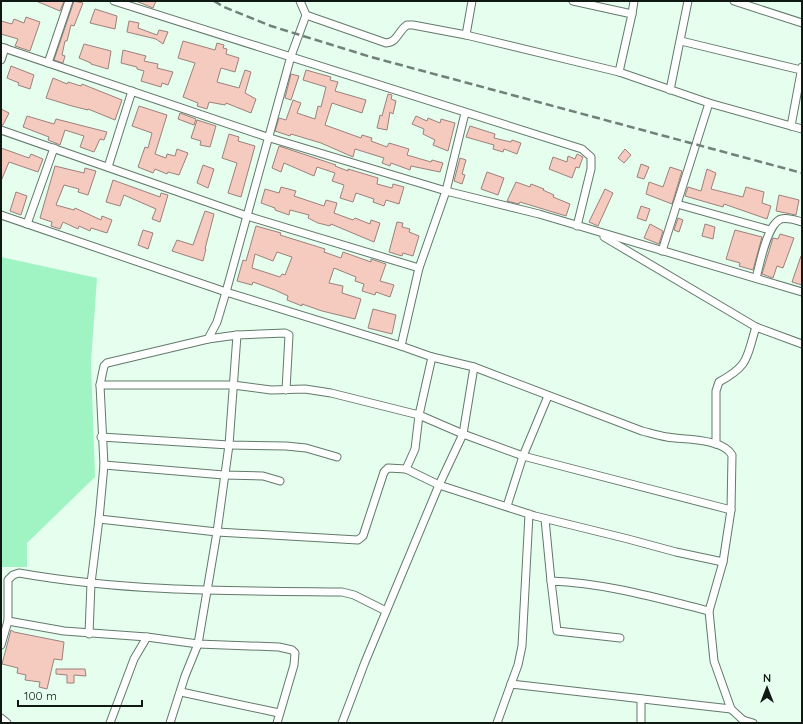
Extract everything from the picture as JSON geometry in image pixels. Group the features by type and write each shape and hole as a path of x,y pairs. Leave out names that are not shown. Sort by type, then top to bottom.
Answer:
{"street":[{"path":"48,63 69,1"},
{"path":"114,1 582,149 591,157 591,169 578,226"},
{"path":"208,339 217,322 270,138 291,56 306,15 300,1"},
{"path":"466,35 472,1"},
{"path":"577,1 632,14"},
{"path":"620,72 634,1"},
{"path":"670,90 688,1"},
{"path":"734,1 802,23"},
{"path":"306,15 386,43 395,40 403,28 407,25 413,24 466,35 620,72 709,103 802,129"},
{"path":"681,41 802,69 791,126"},
{"path":"1,60 3,48 270,138 446,191 539,214 802,292"},
{"path":"108,167 132,91"},
{"path":"662,251 709,103"},
{"path":"401,346 419,268 446,191 465,113"},
{"path":"1,130 247,216 419,268"},
{"path":"27,224 54,148"},
{"path":"677,204 770,230"},
{"path":"1,215 226,292 432,357 474,367 642,431 666,437 716,444 729,450 732,456 731,510 723,562 710,610 714,661 731,709 743,722 753,723"},
{"path":"756,278 770,230 779,220 786,218 802,222"},
{"path":"594,231 756,327 802,344"},
{"path":"716,444 716,391 719,382 737,372 743,366 756,327"},
{"path":"89,634 91,583 104,465 101,437 100,385 104,366 208,339 237,334 285,333 289,335 286,390"},
{"path":"170,723 185,676 198,644 217,532 229,445 237,334"},
{"path":"406,469 415,449 419,415 432,357"},
{"path":"342,723 365,662 439,484 463,434 474,367"},
{"path":"100,385 233,385 286,390 305,389 331,392 419,415 463,434 523,456 731,510"},
{"path":"507,506 523,456 548,396"},
{"path":"101,437 306,448 337,457"},
{"path":"104,465 224,475 263,476 280,481"},
{"path":"99,519 217,532 358,540 363,536 384,472 388,468 406,469 439,484 545,519 628,538 676,552 723,562"},
{"path":"497,723 518,665 522,646 529,514"},
{"path":"545,519 557,631 620,638"},
{"path":"1,646 8,621 8,580 13,575 19,573 64,581 207,590 342,592 354,595 386,611"},
{"path":"551,581 574,582 612,587 710,610"},
{"path":"8,621 89,634 147,637 198,644 280,647 292,650 295,653 294,664 277,723"},
{"path":"110,723 134,659 147,637"},
{"path":"511,684 731,709"},
{"path":"181,692 279,712"},
{"path":"641,699 641,723"},
{"path":"1,718 7,723"}],"green space":[{"path":"1,257 97,278 91,362 95,477 27,543 27,567 1,567"}],"building":[{"path":"36,1 64,1 60,11"},
{"path":"74,1 83,3 74,26 71,25 67,41 65,41 62,55 65,56 63,63 54,60"},
{"path":"136,1 156,1 153,8"},
{"path":"95,9 117,16 115,29 90,23"},
{"path":"26,17 40,22 30,51 15,46 18,39 1,34 1,21 12,24 14,19 24,23"},
{"path":"129,21 139,23 138,28 157,35 159,30 168,32 163,44 156,39 127,32"},
{"path":"183,41 215,50 217,43 224,45 223,48 227,49 226,54 239,58 235,72 221,68 217,82 239,88 245,70 251,72 245,93 256,99 251,113 226,103 225,105 209,102 207,109 197,106 198,103 183,97 195,63 178,58"},
{"path":"84,44 111,51 108,69 91,64 79,58"},
{"path":"123,50 146,56 144,61 158,64 157,68 173,72 168,85 162,83 161,87 141,81 144,71 137,69 137,67 121,63"},
{"path":"11,66 34,75 30,89 18,85 19,83 7,78"},
{"path":"306,70 331,77 330,80 338,82 335,91 366,100 362,113 332,103 325,125 361,138 362,135 372,138 371,141 387,147 389,143 409,149 407,155 431,162 432,160 443,163 440,172 411,166 410,170 391,163 390,166 382,163 384,158 355,149 353,157 321,143 275,131 279,118 286,120 293,100 301,103 297,113 315,119 318,106 321,107 326,87 303,80"},
{"path":"291,74 299,76 291,100 285,98"},
{"path":"53,78 67,84 68,82 81,86 82,84 122,100 115,120 88,109 46,98"},
{"path":"388,94 392,95 391,99 396,101 393,114 390,112 387,130 377,128"},
{"path":"139,106 167,115 155,154 166,158 167,154 175,156 177,149 188,153 179,175 168,172 167,174 155,169 153,173 138,167 145,147 148,148 152,133 132,126"},
{"path":"1,109 9,113 3,125 1,125"},
{"path":"180,113 196,119 194,125 178,119"},
{"path":"27,116 54,124 56,119 107,132 104,140 100,139 94,152 80,147 84,136 65,130 60,145 48,140 49,137 23,127"},
{"path":"416,116 427,121 428,118 440,123 441,119 455,123 448,151 433,145 435,140 423,134 424,129 412,124"},
{"path":"197,120 216,126 210,147 200,145 201,141 191,138"},
{"path":"470,126 495,134 494,138 511,142 512,140 521,143 517,154 504,149 503,152 493,149 494,145 466,137"},
{"path":"229,134 239,137 238,141 255,146 241,197 228,193 237,163 222,158"},
{"path":"279,146 336,165 335,166 348,171 348,169 378,178 377,184 392,188 393,184 404,187 399,204 386,200 384,206 373,202 374,199 356,193 353,202 340,198 344,185 332,181 335,173 317,167 314,176 284,163 281,172 272,168"},
{"path":"1,148 29,158 31,154 43,159 38,172 9,162 1,181"},
{"path":"625,149 631,155 624,163 618,158"},
{"path":"577,154 583,157 579,168 576,167 572,178 549,169 553,157 567,162 568,156 575,159"},
{"path":"460,158 466,160 462,174 465,175 462,184 454,181"},
{"path":"641,164 649,167 644,179 637,177"},
{"path":"203,165 214,169 208,188 197,183"},
{"path":"55,166 84,173 85,168 96,171 88,195 78,192 79,189 64,185 56,205 74,210 75,208 101,220 102,216 112,220 107,233 91,228 90,231 79,226 78,229 63,222 60,229 51,226 52,222 40,218"},
{"path":"670,167 682,171 672,204 646,194 649,182 663,187"},
{"path":"707,169 716,173 711,189 743,197 746,187 764,192 762,203 771,206 767,219 724,204 723,207 685,196 688,187 701,191"},
{"path":"487,172 504,178 498,195 481,189"},
{"path":"113,180 160,197 161,193 168,195 160,222 152,219 156,209 124,195 120,206 106,202"},
{"path":"516,182 530,187 531,184 544,189 543,190 554,195 553,197 570,204 566,216 520,202 519,204 507,201"},
{"path":"281,187 296,191 294,196 324,206 326,200 337,203 334,213 353,220 355,218 370,224 371,220 380,223 374,242 331,224 330,226 318,223 308,218 309,215 290,210 289,215 261,203 265,189 279,193"},
{"path":"605,189 613,193 598,226 589,222"},
{"path":"16,192 27,196 21,215 10,211"},
{"path":"779,195 799,200 796,215 776,211"},
{"path":"641,206 650,209 646,221 637,218"},
{"path":"205,211 214,214 203,261 172,251 177,240 193,245"},
{"path":"678,218 683,220 679,232 674,230"},
{"path":"397,222 403,223 402,227 410,229 409,232 419,236 413,256 403,253 402,256 389,252"},
{"path":"650,224 663,231 659,244 644,238"},
{"path":"705,224 715,227 713,239 702,236"},
{"path":"256,226 281,233 280,235 325,249 324,252 341,258 343,252 371,262 371,259 386,264 380,281 394,285 390,297 376,292 375,295 362,291 364,284 355,281 356,277 334,268 329,283 343,286 342,293 361,299 355,319 322,311 302,304 302,306 287,300 288,296 253,282 252,285 237,281 243,260 246,261","holes":["277,252 292,257 285,275 282,274 280,277 252,268 255,254 273,261"]},
{"path":"143,230 153,233 148,249 138,245"},
{"path":"735,230 762,237 753,270 739,266 740,263 726,259"},
{"path":"780,234 794,238 783,268 777,266 773,278 762,274 773,238 778,239"},
{"path":"802,256 802,285 792,282"},
{"path":"373,309 396,315 392,334 368,328"},
{"path":"11,630 14,632 64,642 62,660 54,659 47,689 39,687 40,682 25,680 26,675 17,673 18,668 2,664"},
{"path":"56,669 85,669 86,676 74,675 74,683 67,683 67,675 56,674"}],"railway":[{"path":"214,1 224,7 271,26 371,57 802,173"}]}
